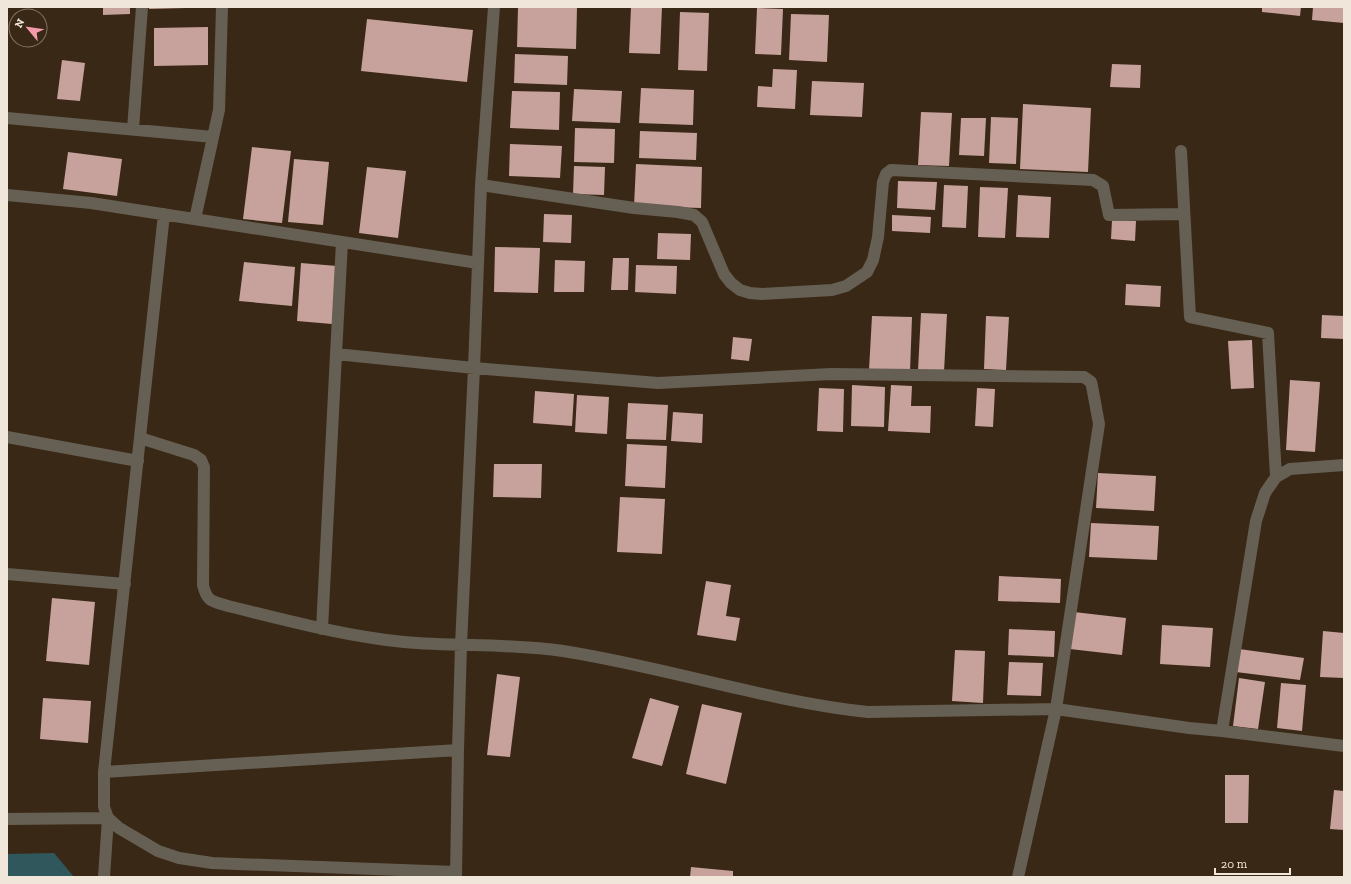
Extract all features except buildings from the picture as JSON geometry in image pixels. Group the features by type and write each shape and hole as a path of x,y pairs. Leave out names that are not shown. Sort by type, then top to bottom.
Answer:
{"street":[{"path":"133,129 142,7"},
{"path":"195,219 219,110 222,7"},
{"path":"7,819 108,818 119,828 158,851 179,858 212,863 456,874 461,645 481,185 494,7"},
{"path":"7,118 213,137"},
{"path":"1181,151 1190,317 1268,333 1276,477"},
{"path":"481,185 634,208 694,215 702,222 724,274 731,283 740,290 762,294 832,290 846,286 867,272 873,260 878,238 883,182 886,174 890,170 1093,180 1103,186 1109,215 1184,214"},
{"path":"7,195 91,203 478,263"},
{"path":"104,877 108,818 104,807 104,772 164,214"},
{"path":"322,628 342,242"},
{"path":"336,354 474,368 658,383 831,374 1084,377 1091,382 1099,424 1056,710 1018,877"},
{"path":"7,437 138,461"},
{"path":"140,438 194,455 201,460 204,467 203,585 206,596 213,602 228,606 322,628 378,639 461,645 519,646 571,652 600,657 826,707 868,712 1056,710 1181,727 1344,746"},
{"path":"1222,731 1256,521 1265,493 1276,477 1290,469 1344,465"},
{"path":"7,574 125,584"},
{"path":"104,772 458,750"}],"water":[{"path":"54,853 74,877 7,877 7,854"}]}
